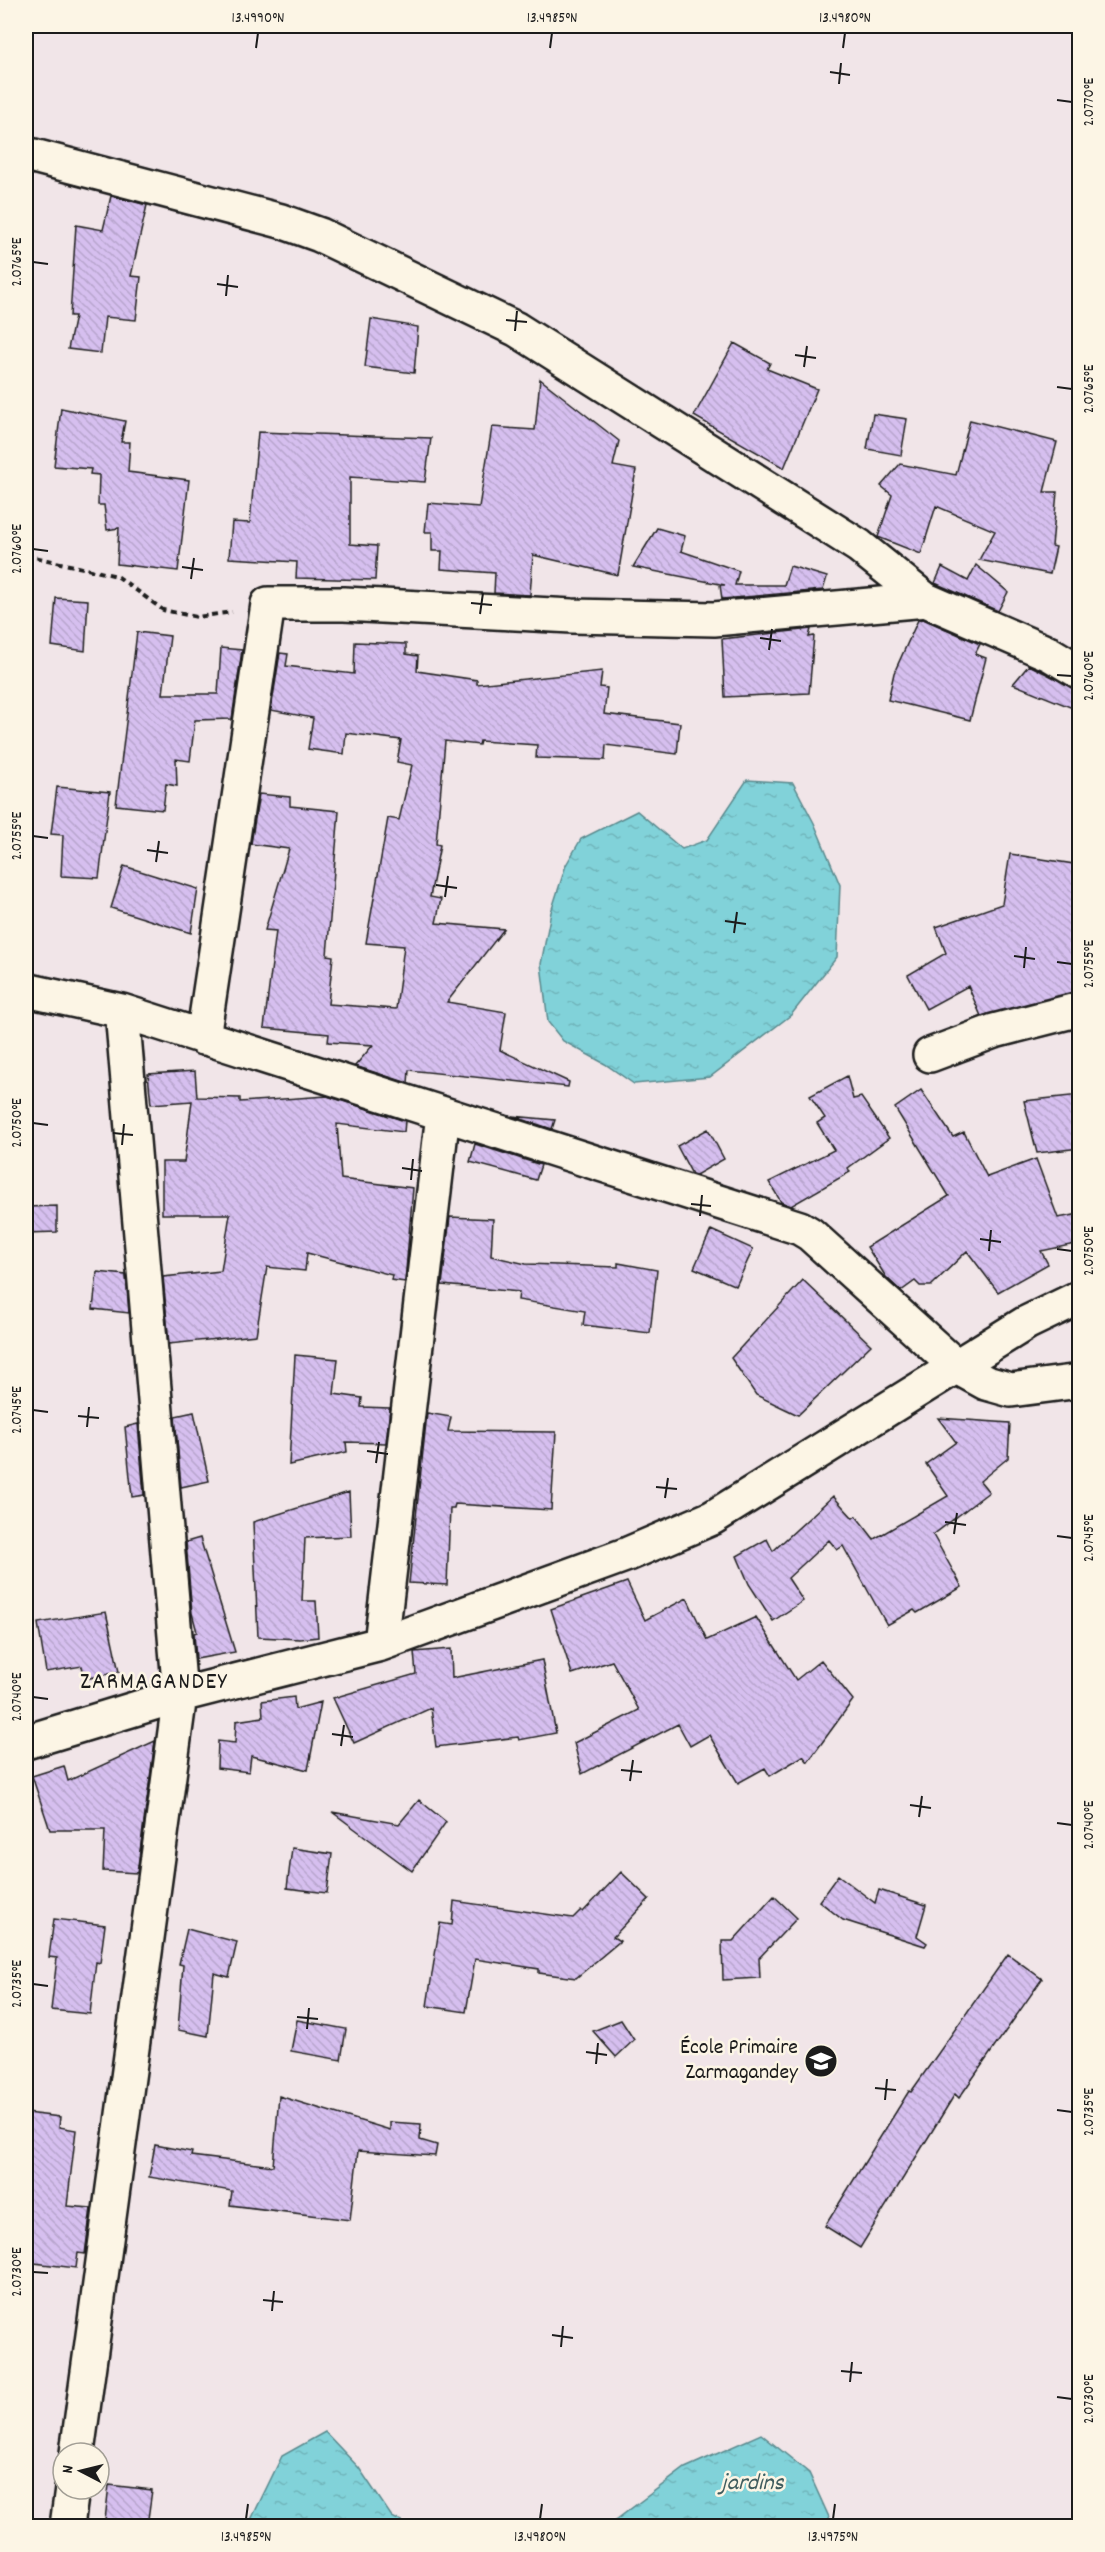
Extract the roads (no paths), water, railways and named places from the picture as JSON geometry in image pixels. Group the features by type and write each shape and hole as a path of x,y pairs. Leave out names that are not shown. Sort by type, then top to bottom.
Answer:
{"street":[{"path":"26,154 291,224 320,235 516,328 859,546 926,600 1050,654 1080,672"},
{"path":"203,1038 268,603 332,603 572,616 714,619 926,600"},
{"path":"26,990 122,1011 800,1228 810,1234 957,1367 986,1383 1011,1390 1080,1381"},
{"path":"930,1055 994,1032 1080,1010"},
{"path":"79,2441 180,1695 122,1011"},
{"path":"381,1644 444,1114"},
{"path":"26,1742 180,1695 381,1644 628,1554 712,1518 1026,1323 1080,1297"},
{"path":"67,2526 70,2501"}],"water":[{"path":"747,780 793,783 814,823 840,885 837,957 791,1015 710,1077 634,1084 605,1064 563,1041 548,1022 541,964 551,912 566,865 581,839 637,811 682,849 707,840"},
{"path":"325,2432 359,2468 392,2517 410,2526 248,2526 282,2456"},
{"name":"jardins","path":"761,2434 809,2473 833,2526 608,2526 685,2468"}],"place":[{"name":"École Primaire Zarmagandey","path":"821,2061"}],"district":[{"name":"ZARMAGANDEY","path":"154,1683"}]}
